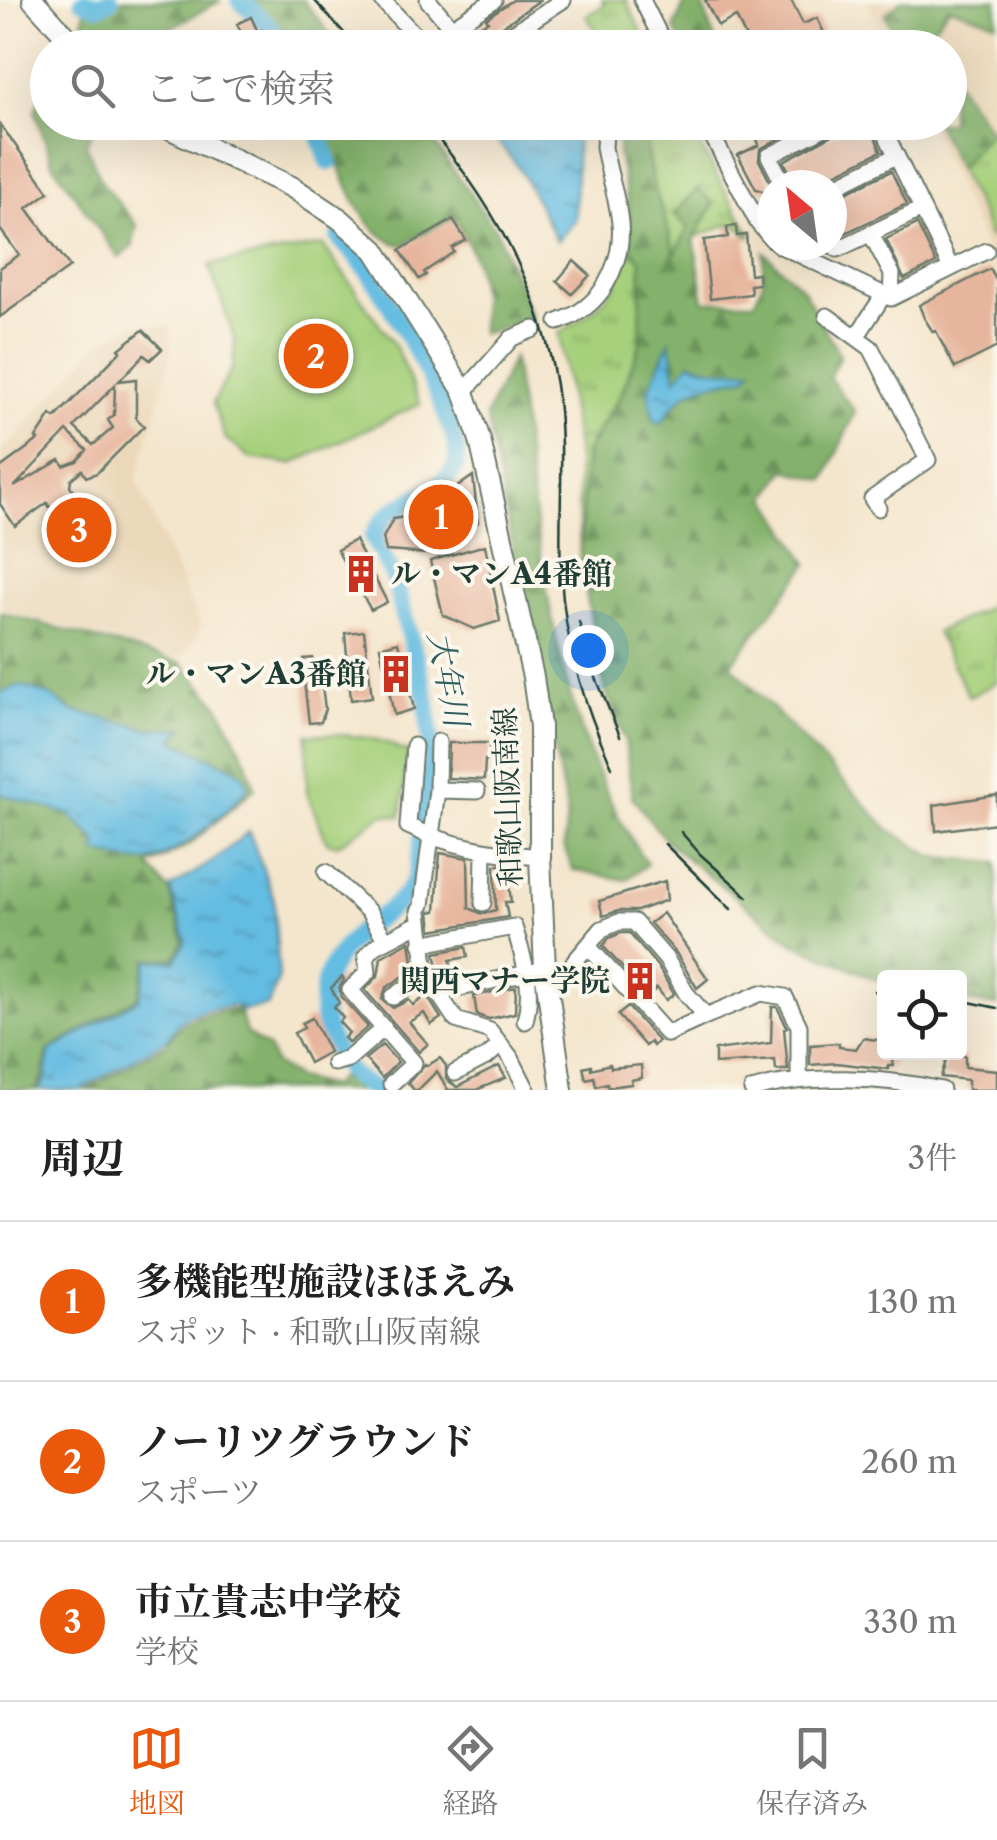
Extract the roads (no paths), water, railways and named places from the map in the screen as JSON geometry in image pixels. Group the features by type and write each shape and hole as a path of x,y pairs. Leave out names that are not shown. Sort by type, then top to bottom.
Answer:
{"main road":[{"path":"33,0 60,30"},
{"name":"和歌山阪南線","path":"194,140 292,187 340,219 375,250 464,392 480,440 540,726 537,971 548,993 562,1090"},
{"name":"和歌山阪南線","path":"553,1030 573,1090"}],"street":[{"path":"382,0 411,30"},
{"path":"428,0 452,28"},
{"path":"449,30 494,0"},
{"path":"517,30 563,0"},
{"path":"642,0 657,30"},
{"path":"558,322 583,310 600,293 621,251 622,234 604,140"},
{"path":"715,140 757,221"},
{"path":"776,170 769,156 801,140"},
{"path":"888,140 952,268"},
{"path":"847,180 896,156"},
{"path":"847,245 922,209"},
{"path":"857,336 887,297 892,274 871,234"},
{"path":"810,260 887,297 986,251"},
{"path":"827,316 871,348 928,460 872,499 878,508"},
{"path":"464,392 512,338 534,329"},
{"path":"507,1090 525,1086 511,1058 483,1027 456,1020 426,975 420,913 422,887 431,837 437,790 438,745 414,748 408,826 431,837 484,852 540,856"},
{"path":"437,790 476,791"},
{"path":"482,902 484,852"},
{"path":"326,872 373,918 386,942"},
{"path":"391,1084 414,1063 350,990 368,972 366,956 420,913"},
{"path":"548,993 602,929 619,922 634,922 667,960 686,993 706,1016"},
{"path":"421,944 514,927 537,971 525,1021"},
{"path":"589,948 667,1034 760,993 784,997 799,1026 799,1079"},
{"path":"438,994 537,971"},
{"path":"394,997 426,975"},
{"path":"342,1061 384,1028"},
{"path":"455,1073 500,1045"},
{"path":"752,1090 799,1079 942,1090"}],"water":[{"path":"497,140 577,140 575,221 557,241 519,168"},
{"path":"670,341 676,379 690,362 721,370 752,369 748,376 708,384 688,393 662,423 654,421 648,391"},
{"path":"20,685 51,696 72,711 150,729 183,728 173,740 241,772 249,786 204,830 161,857 137,861 95,852 98,842 69,814 0,794 0,693"},
{"path":"249,831 274,899 279,977 268,1006 241,1011 236,1005 196,1013 180,1022 168,1039 80,1090 39,1090 46,1078 49,1052 139,999 148,960 175,961 186,941 170,888 213,861"}],"waterway":[{"name":"大年川","path":"83,0 99,6 110,0"},
{"name":"大年川","path":"239,0 272,30"},
{"name":"大年川","path":"321,140 329,162"},
{"name":"大年川","path":"339,238 365,267 408,336 440,400 457,453 454,469 445,479 388,516 373,538 393,575 427,701 432,760 417,875 403,897 344,949 334,962 323,992 325,1025 340,1059 356,1078 379,1090"}],"railway":[{"path":"314,0 342,30"},
{"path":"439,140 491,212 509,245 538,312 548,348 561,433 561,576 567,626 585,697 612,767"},
{"path":"579,622 590,663 620,736"},
{"path":"681,832 748,897"},
{"path":"665,844 731,909"},
{"path":"967,1002 997,1008"}],"place":[{"name":"ノーリツグラウンド","path":"316,356"},
{"name":"多機能型施設ほほえみ","path":"441,517"},
{"name":"市立貴志中学校","path":"79,530"},
{"name":"ル・マンA4番館","path":"361,574"},
{"name":"ル・マンA3番館","path":"396,674"},
{"name":"関西マナー学院","path":"640,981"}]}
